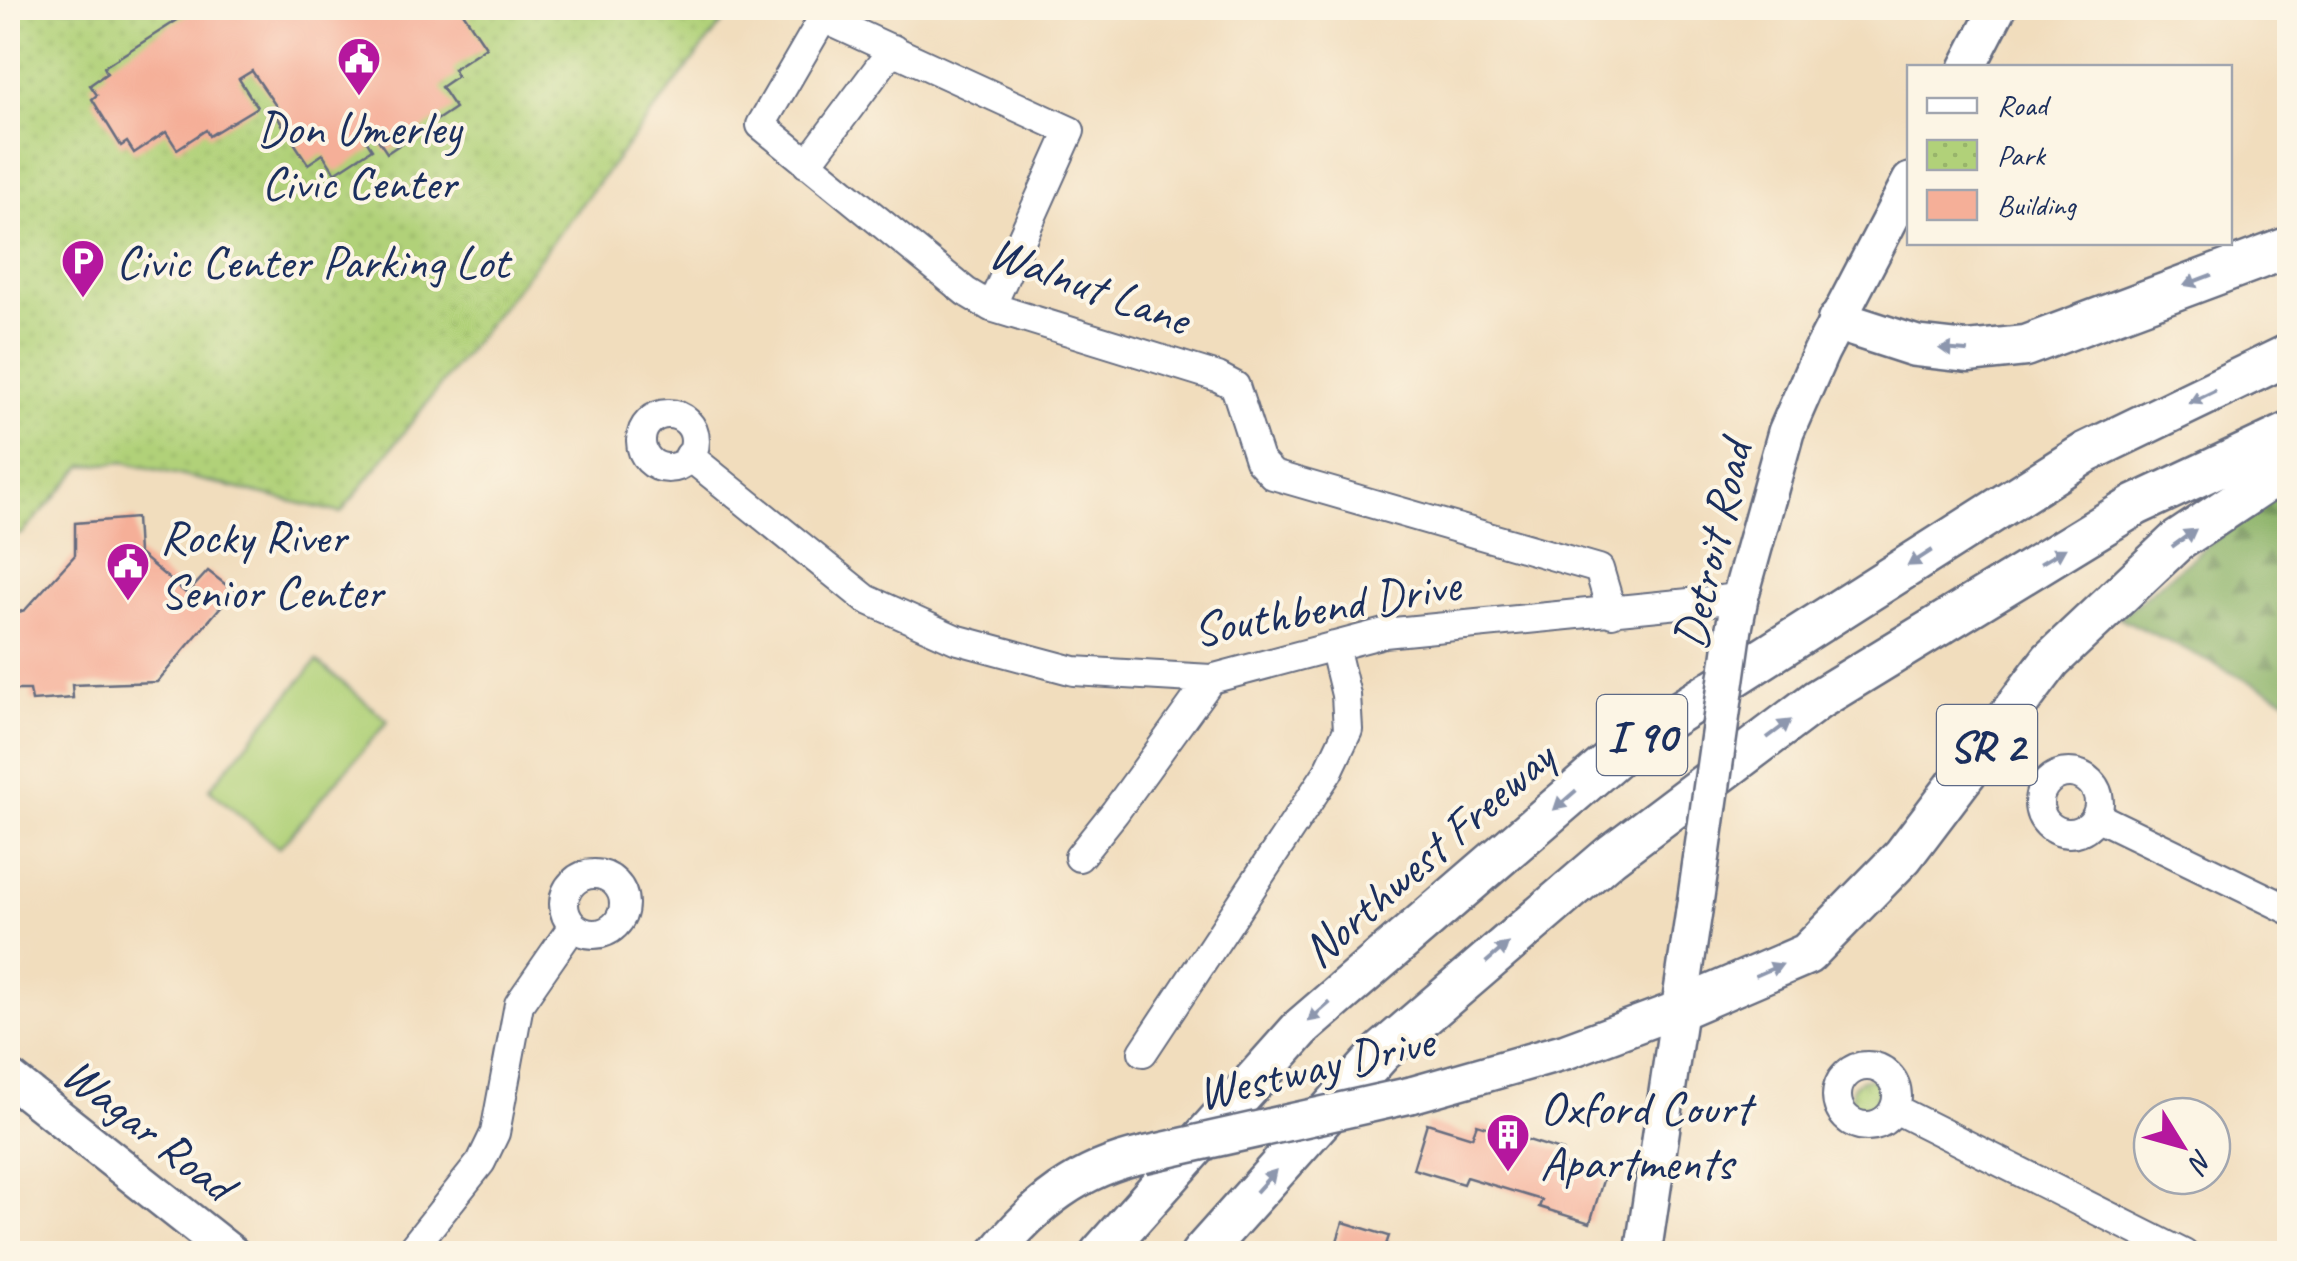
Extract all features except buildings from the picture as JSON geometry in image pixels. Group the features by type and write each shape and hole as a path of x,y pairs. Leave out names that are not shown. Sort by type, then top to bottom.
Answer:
{"highway":[{"path":"1838,321 1915,346 1968,352 2025,346 2290,247"},
{"name":"Northwest Freeway","path":"1100,1254 1302,1027 1635,740 2087,452 2290,354"},
{"name":"I 90","path":"1202,1254 1382,1052 1624,844 1817,700 2136,506 2290,433"},
{"name":"SR 2","path":"1680,1009 1807,954 1903,856 2051,660 2176,542 2290,466"}],"main road":[{"path":"1970,65 1998,8"},
{"name":"Detroit Road","path":"1644,1254 1737,613 1786,432 1907,187"},
{"name":"Westway Drive","path":"995,1254 1063,1185 1142,1154 1411,1094 1566,1050 1680,1009"},
{"name":"Wagar Road","path":"8,1076 232,1254"}],"street":[{"name":"Walnut Lane","path":"991,307 1070,131 822,18 761,124 966,292 991,307 1218,377 1235,386 1259,460 1273,474 1599,569 1612,612"},
{"path":"807,164 893,49"},
{"name":"Southbend Drive","path":"689,456 866,599 955,639 1074,671 1211,679 1384,633 1612,612 1737,613"},
{"path":"1142,1052 1328,772 1348,730 1346,695 1334,646"},
{"path":"1079,856 1116,812 1211,679"},
{"path":"2096,816 2290,910"},
{"path":"408,1254 481,1162 496,1133 519,1004 573,926"},
{"path":"1894,1109 2184,1254"}],"green space":[{"path":"8,8 734,8 341,513 124,462 83,466 22,534 8,535"},
{"path":"2289,489 2289,701 2119,617 2244,516"},
{"path":"317,661 388,721 279,848 209,789"},
{"path":"1868,1079 1880,1084 1885,1096 1880,1108 1868,1113 1856,1108 1851,1096 1856,1084"}],"place":[{"name":"Don Umerley Civic Center","path":"359,97"},
{"name":"Civic Center Parking Lot","path":"83,299"},
{"name":"Rocky River Senior Center","path":"128,602"},
{"name":"Oxford Court Apartments","path":"1508,1173"}]}
